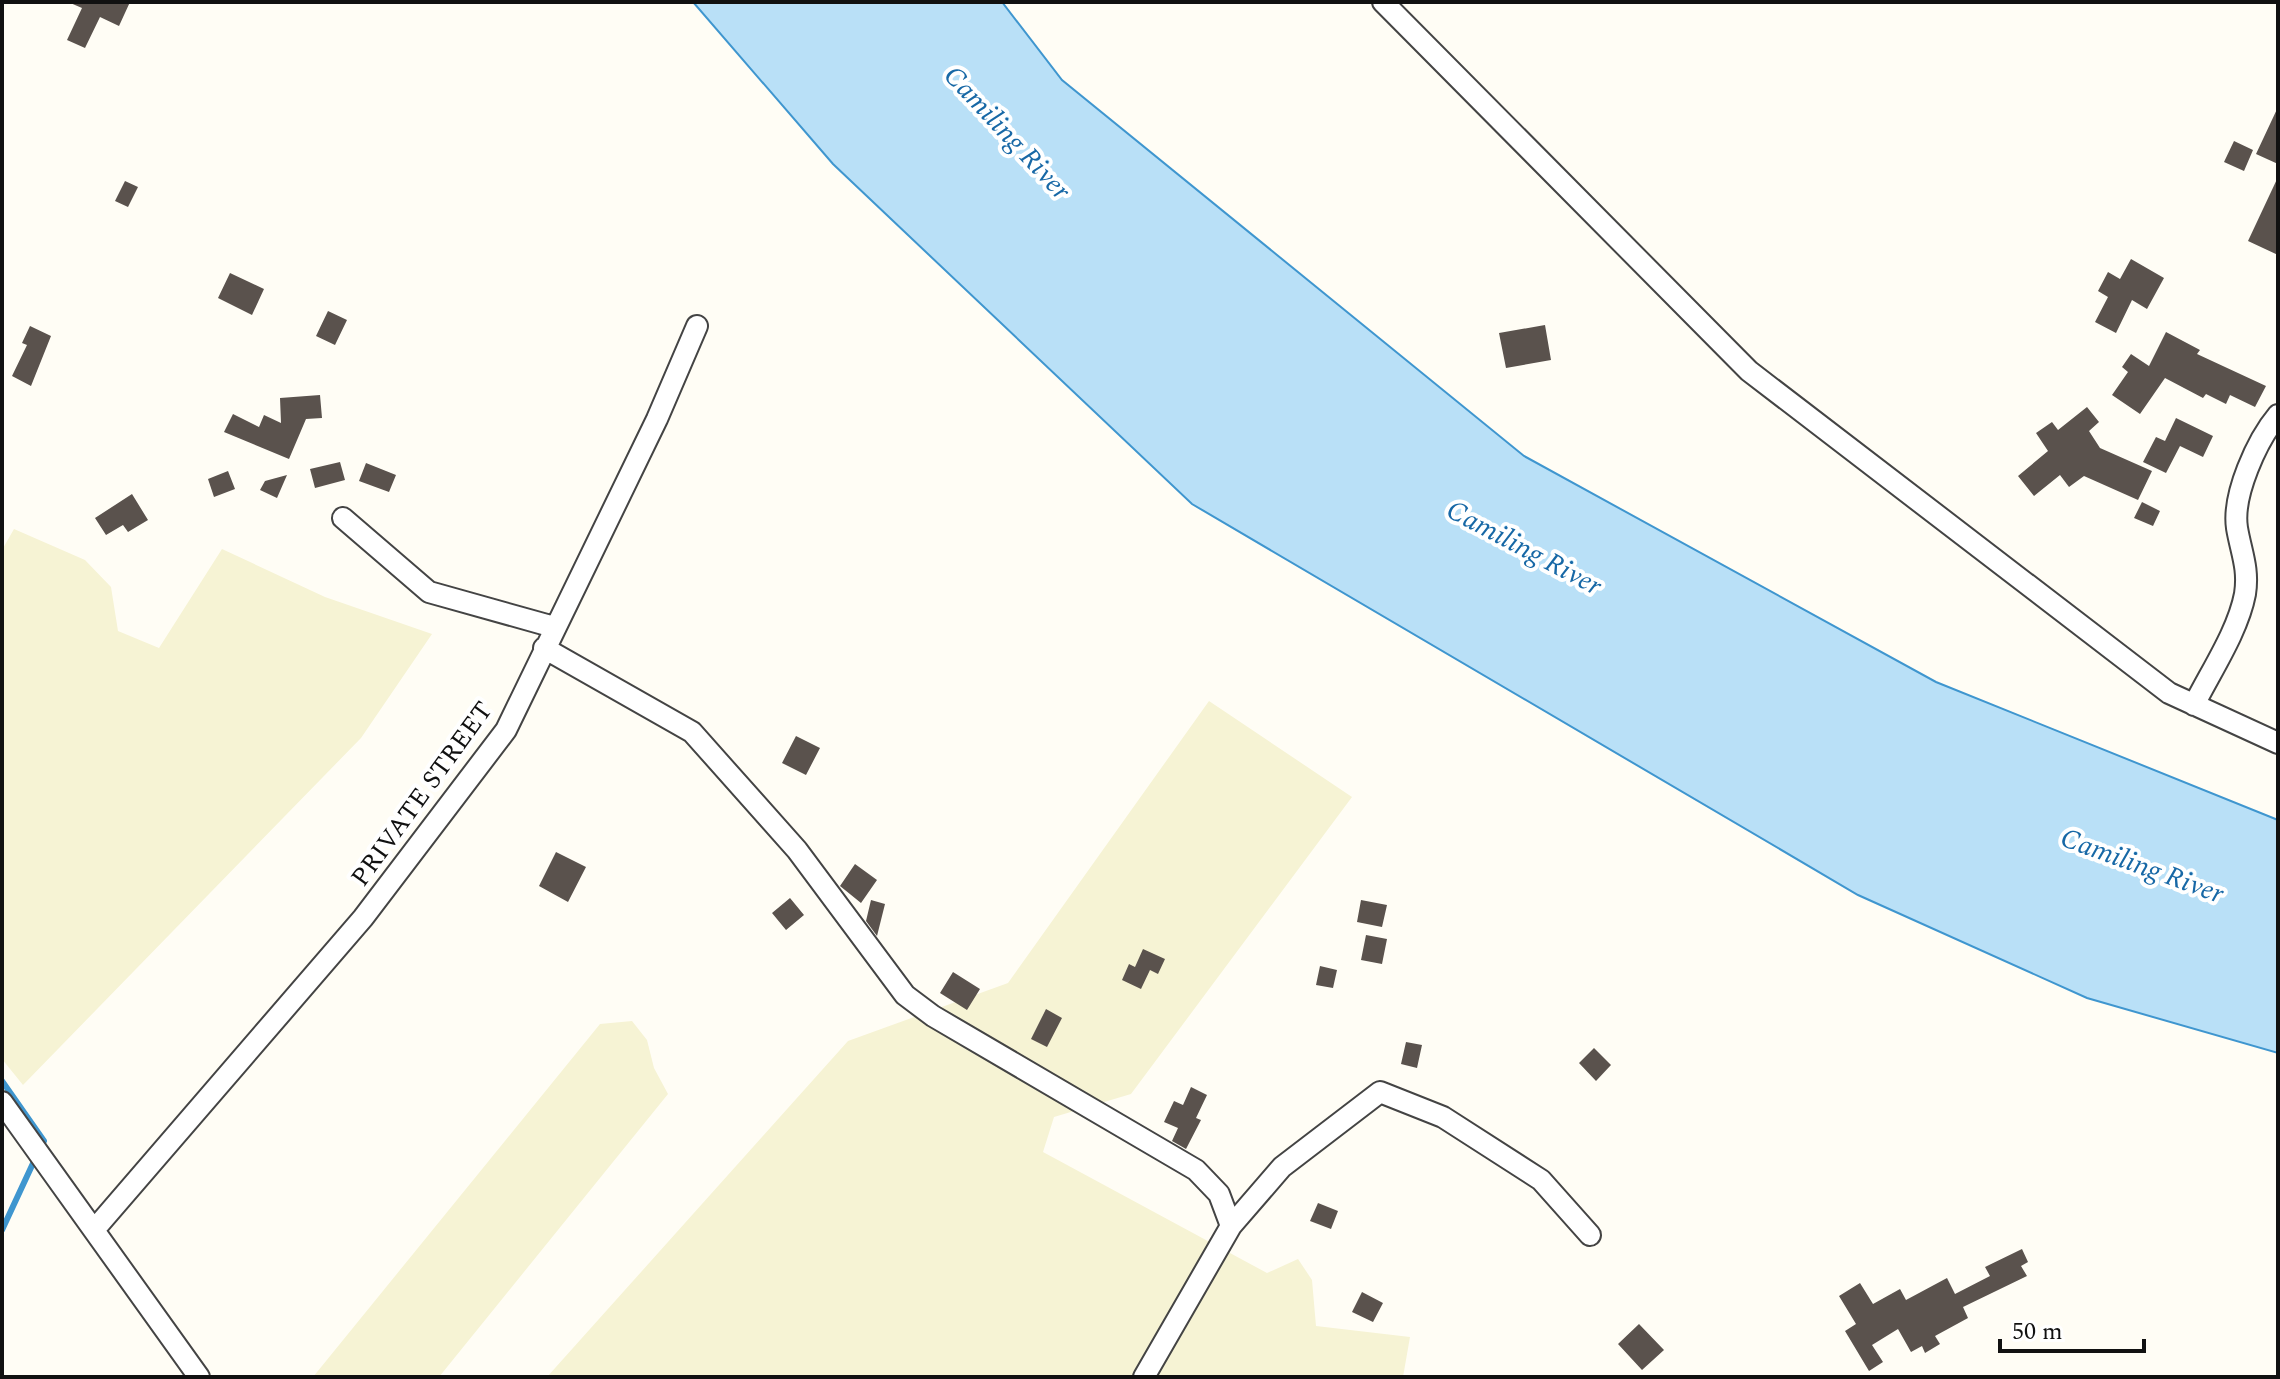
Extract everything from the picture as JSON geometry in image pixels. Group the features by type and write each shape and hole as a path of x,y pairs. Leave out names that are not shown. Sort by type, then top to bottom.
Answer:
{"street":[{"path":"1383,2 1749,371 2169,693 2278,743"},
{"name":"PRIVATE STREET","path":"94,1230 363,918 506,730 657,419 697,326"},
{"path":"2194,705 2244,599 2249,571 2236,525 2247,471 2265,431 2278,415"},
{"path":"343,518 429,592 554,627"},
{"path":"544,648 692,732 797,850 905,995 933,1016 1196,1170 1219,1194 1231,1226"},
{"path":"1144,1377 1231,1226 1282,1167 1380,1092 1443,1117 1541,1180 1590,1235"},
{"path":"2,1102 199,1377"}],"shaded area":[{"path":"14,529 85,560 111,587 118,631 159,648 222,549 325,597 432,634 361,738 23,1085 2,1059 2,550"},
{"path":"1209,701 1352,797 1131,1094 1054,1117 1043,1152 1267,1273 1298,1259 1312,1280 1316,1326 1410,1337 1403,1377 547,1377 848,1041 1008,983"},
{"path":"632,1021 647,1040 654,1068 668,1094 439,1377 313,1377 600,1024"}],"water":[{"name":"Camiling River","path":"693,2 1002,2 1062,80 1524,456 1936,682 2278,820 2278,1053 2087,998 1858,895 1192,504 833,164"}],"building":[{"path":"68,2 130,2 119,26 100,17 85,48 67,40 82,8"},
{"path":"2278,107 2278,164 2256,154"},
{"path":"2234,141 2253,150 2244,171 2224,162"},
{"path":"2278,177 2278,255 2248,241"},
{"path":"125,181 138,187 128,207 115,201"},
{"path":"2131,259 2164,278 2147,309 2132,300 2116,333 2095,322 2108,297 2098,291 2108,272 2120,279"},
{"path":"230,273 264,289 252,315 218,298"},
{"path":"328,311 347,320 335,345 316,336"},
{"path":"1545,325 1551,360 1506,368 1499,333"},
{"path":"30,326 51,336 31,386 12,376 27,345 22,343"},
{"path":"2166,332 2200,350 2197,354 2266,386 2255,407 2230,395 2226,404 2206,394 2203,398 2165,378 2140,414 2112,395 2128,372 2122,367 2131,354 2149,366"},
{"path":"320,395 322,418 306,419 289,459 224,432 233,414 259,427 264,415 281,423 280,398"},
{"path":"2087,407 2099,422 2089,431 2100,448 2152,471 2138,500 2084,476 2069,487 2060,475 2034,496 2018,476 2048,451 2036,433 2052,422 2058,430"},
{"path":"2176,418 2213,436 2203,457 2180,446 2166,473 2143,462 2156,437 2165,441"},
{"path":"340,462 345,480 315,488 310,469"},
{"path":"366,463 396,475 389,492 359,481"},
{"path":"228,471 235,489 214,497 208,479"},
{"path":"287,475 277,498 260,490 265,481"},
{"path":"132,494 148,520 128,532 123,525 106,535 95,518"},
{"path":"2142,502 2160,511 2153,526 2134,518"},
{"path":"796,736 820,748 806,775 782,763"},
{"path":"556,852 586,867 568,902 539,886"},
{"path":"855,864 877,880 861,903 840,886"},
{"path":"790,898 804,915 786,930 772,913"},
{"path":"871,900 885,904 877,936 866,921"},
{"path":"1361,900 1387,905 1382,927 1357,922"},
{"path":"1366,935 1387,939 1382,964 1361,960"},
{"path":"1143,949 1165,959 1158,974 1150,970 1141,989 1122,980 1129,964 1135,967"},
{"path":"1320,966 1337,970 1333,988 1316,985"},
{"path":"953,972 980,989 967,1010 940,993"},
{"path":"1046,1009 1062,1018 1047,1047 1031,1039"},
{"path":"1406,1042 1422,1045 1417,1068 1401,1064"},
{"path":"1594,1048 1611,1065 1596,1081 1579,1063"},
{"path":"1191,1087 1207,1095 1196,1118 1201,1120 1186,1149 1172,1141 1178,1128 1164,1122 1174,1101 1183,1105"},
{"path":"1318,1203 1338,1211 1331,1229 1310,1221"},
{"path":"2022,1249 2028,1262 2021,1266 2027,1276 1963,1307 1968,1318 1935,1336 1940,1344 1925,1353 1922,1346 1911,1352 1898,1329 1872,1345 1883,1362 1869,1371 1845,1331 1856,1324 1839,1296 1860,1283 1873,1304 1900,1289 1906,1300 1947,1278 1955,1294 1990,1276 1985,1267"},
{"path":"1362,1292 1383,1303 1373,1322 1352,1312"},
{"path":"1639,1324 1664,1350 1642,1370 1618,1344"}],"waterway":[{"path":"2,1081 44,1141 41,1147"},
{"path":"2,1230 35,1159"}]}
